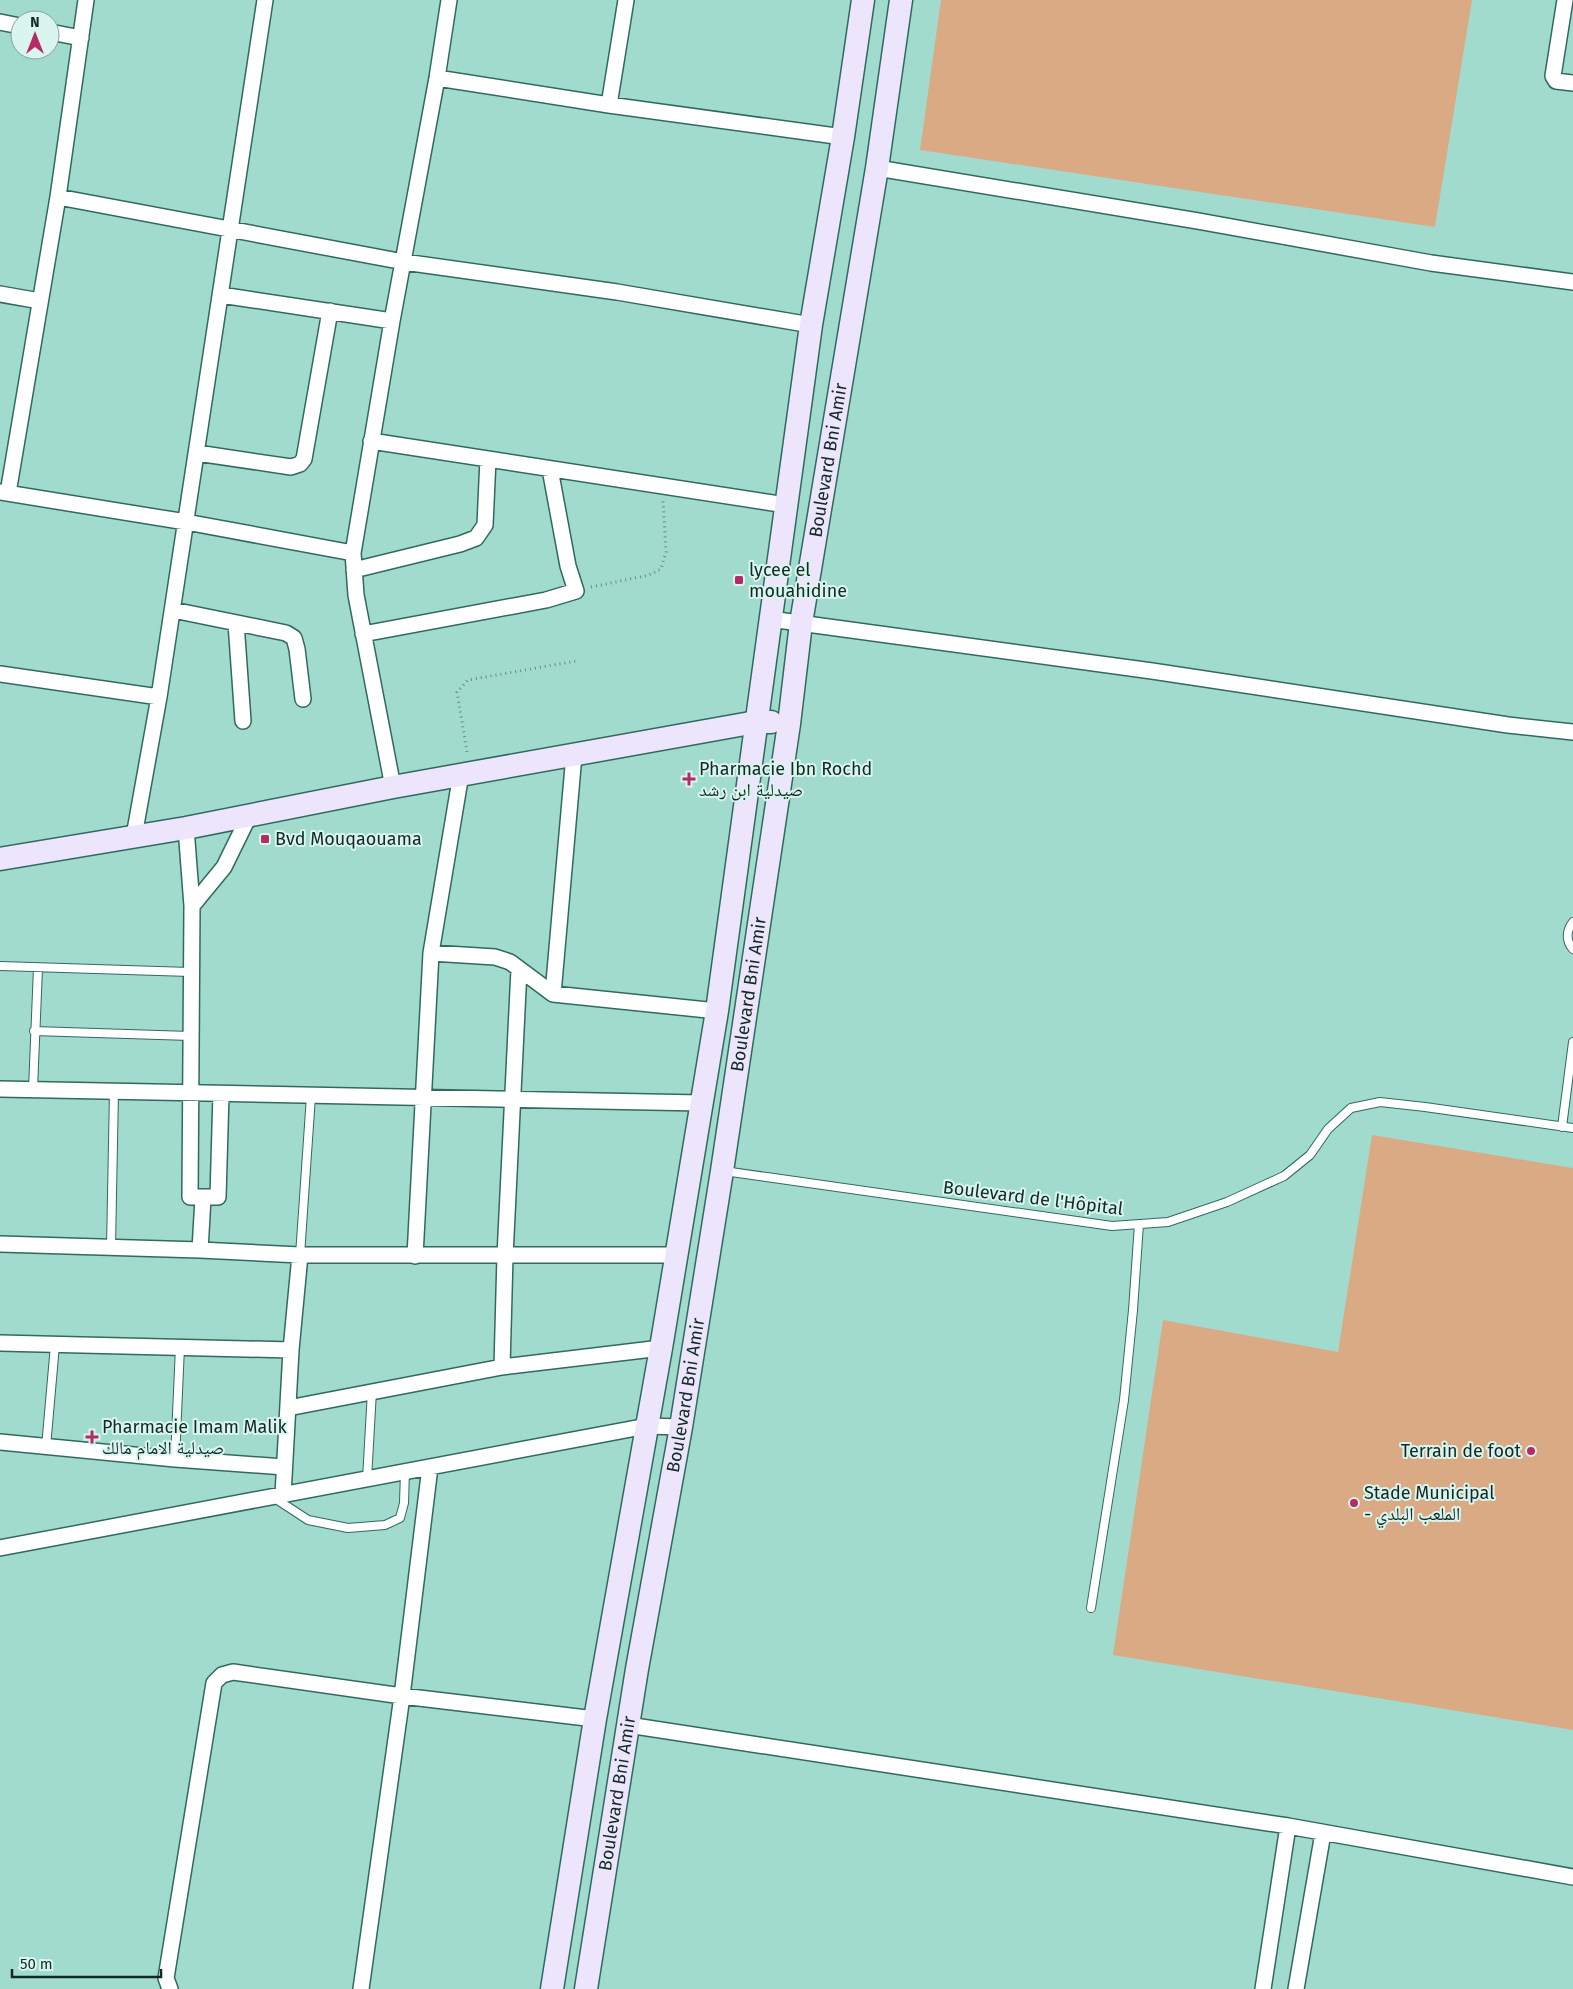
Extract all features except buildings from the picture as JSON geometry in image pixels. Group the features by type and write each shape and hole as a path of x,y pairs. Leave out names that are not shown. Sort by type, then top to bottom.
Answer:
{"main road":[{"name":"Boulevard Bni Amir","path":"552,1989 594,1719 647,1426 717,1011 811,325 843,137 863,0"},
{"name":"Boulevard Bni Amir","path":"586,1989 628,1726 681,1427 722,1171 789,724 801,623 876,168 901,0"},
{"path":"0,860 186,828 393,787 756,722 789,724"}],"street":[{"path":"86,0 58,197 4,492 186,522 353,553"},
{"path":"134,836 173,610 265,0"},
{"path":"393,787 356,594 353,553 392,321 437,78 448,0"},
{"path":"609,105 626,0"},
{"path":"1565,0 1553,76 1556,80 1573,83"},
{"path":"60,34 81,38"},
{"path":"437,78 609,105 843,137"},
{"path":"876,168 1198,221 1431,263 1573,282"},
{"path":"58,197 404,262 617,292 811,325"},
{"path":"0,294 40,301"},
{"path":"221,295 392,321"},
{"path":"197,453 291,467 300,464 304,459 330,311"},
{"path":"371,441 786,505"},
{"path":"354,570 460,544 476,538 485,525 488,459"},
{"path":"363,634 546,600 576,591 568,566 550,469"},
{"path":"173,610 286,633 294,638 303,699"},
{"path":"770,619 1152,671 1573,732"},
{"path":"236,623 243,721"},
{"path":"0,674 159,697"},
{"path":"553,994 574,755"},
{"path":"415,1256 431,952 466,774"},
{"path":"192,906 224,867 249,816"},
{"path":"186,828 192,906 189,1094 190,1197 218,1197 221,1094"},
{"path":"431,952 495,958 510,962 553,994 717,1011"},
{"path":"502,1367 505,1256 519,969"},
{"path":"0,1088 189,1094 701,1103"},
{"path":"200,1250 203,1198"},
{"path":"0,1244 300,1255 676,1255"},
{"path":"278,1496 284,1468 291,1350 300,1255"},
{"path":"0,1344 291,1350"},
{"path":"288,1408 502,1367 660,1348"},
{"path":"0,1548 647,1426 681,1427"},
{"path":"0,1442 284,1468"},
{"path":"361,1989 402,1696 430,1466"},
{"path":"170,1989 166,1978 214,1683 222,1675 233,1672 402,1696 594,1719"},
{"path":"628,1726 1288,1826 1573,1877"},
{"path":"1263,1989 1288,1826"},
{"path":"1296,1989 1323,1833"}],"lane":[{"path":"1573,922 1568,933 1568,940 1573,949"},
{"path":"0,966 190,972"},
{"path":"33,1089 38,968"},
{"path":"34,1031 190,1036"},
{"path":"1562,1127 1573,1042"},
{"path":"111,1247 114,1091"},
{"path":"300,1255 311,1096"},
{"name":"Boulevard de l'Hôpital","path":"722,1171 1112,1226 1168,1222 1219,1205 1284,1176 1310,1155 1328,1129 1351,1108 1380,1102 1573,1128"},
{"path":"1091,1608 1124,1400 1139,1224"},
{"path":"46,1447 54,1345"},
{"path":"174,1459 180,1347"},
{"path":"367,1479 372,1391"},
{"path":"278,1496 308,1520 348,1528 385,1525 400,1518 404,1503 405,1472"}],"path":[{"path":"576,591 649,575 661,569 666,552 662,487"},
{"path":"466,774 457,692 468,680 576,661"}],"shaded area":[{"path":"941,0 1472,0 1435,227 920,150"},
{"name":"Stade Municipal - الملعب البلدي","path":"1372,1135 1573,1168 1573,1730 1113,1655 1163,1320 1338,1352"}],"place":[{"name":"lycee el mouahidine","path":"739,580"},
{"name":"Pharmacie Ibn Rochd صيدلية ابن رشد","path":"689,779"},
{"name":"Bvd Mouqaouama","path":"265,839"},
{"name":"Pharmacie Imam Malik صيدلية الامام مالك","path":"92,1437"},
{"name":"Terrain de foot","path":"1531,1451"},
{"name":"Stade Municipal - الملعب البلدي","path":"1354,1503"}]}
